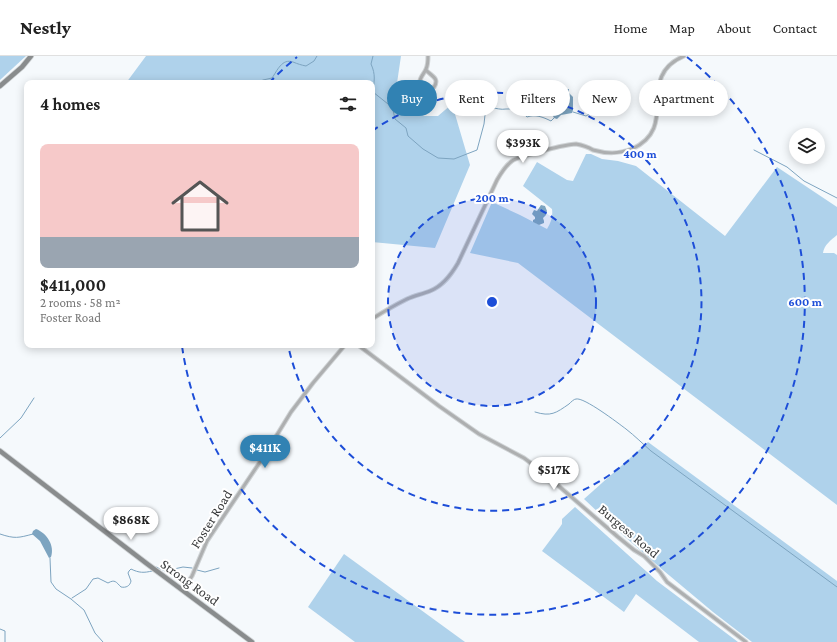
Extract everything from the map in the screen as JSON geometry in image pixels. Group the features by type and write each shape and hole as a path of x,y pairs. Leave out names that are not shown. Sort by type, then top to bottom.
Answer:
{"street":[{"path":"0,86 22,67 31,56"},
{"path":"426,70 436,81 434,87 430,89 425,88 420,81 426,70 428,56"},
{"path":"375,318 407,299 436,288 447,280 458,263 497,180 504,168 514,159 573,144 603,153 617,153 633,148 644,142 650,135 655,125 658,86 663,72 673,62 684,56"},
{"name":"Foster Road","path":"183,590 192,576 207,541 264,456 291,412 313,382 342,348"},
{"name":"Burgess Road","path":"362,348 479,434 524,458 552,479 618,538 644,556 668,582 746,642"},
{"name":"Strong Road","path":"0,452 252,642"}],"shaded area":[{"path":"0,56 26,56 0,80"},
{"path":"146,56 401,56 397,80 387,80 387,116 438,116 445,110 445,116 456,116 470,165 435,248 375,242 375,80 128,80"},
{"path":"570,94 573,97 572,113 570,113"},
{"path":"553,116 560,116 557,119"},
{"path":"586,154 636,166 725,236 777,167 837,207 837,235 826,245 823,253 834,253 837,255 837,505 518,263 470,253 492,202 547,229 550,224 552,209 523,186 537,162 567,180 573,181"},
{"path":"541,205 545,206 547,211 543,218 544,223 539,225 533,222 535,217 532,214 534,210 537,211"},
{"path":"648,442 837,581 837,642 752,642 664,571 584,499"},
{"path":"575,507 657,581 738,642 699,642 636,594 624,612 542,551 562,524 562,519"},
{"path":"36,529 47,537 51,544 52,553 51,557 49,558 40,541 32,534"},
{"path":"344,554 465,642 355,642 308,607"}],"waterway":[{"path":"263,80 272,78 283,63 289,61 306,66 314,61 317,56"},
{"path":"373,56 371,64 373,68 374,80"},
{"path":"375,94 393,110 395,119 406,128 408,136 423,149 438,158 454,159 477,150 485,115 492,108 513,109 521,112 527,117 539,116 551,121 554,118"},
{"path":"573,112 578,114"},
{"path":"754,150 787,167 804,181 837,198"},
{"path":"0,438 21,418 34,398"},
{"path":"535,412 545,414 553,413 576,399 580,399 593,406 626,429 651,451 837,587"},
{"path":"0,534 9,537 33,534"},
{"path":"50,558 51,582 56,589 84,610 95,633 103,642"},
{"path":"156,567 165,571 183,567 192,568"},
{"path":"197,570 205,572 219,568"},
{"path":"72,598 86,589 93,579 98,578 108,583 114,581 121,587 125,587 128,586 131,581 128,573 131,569 142,572 152,571"},
{"path":"0,629 5,631 5,642"}]}
